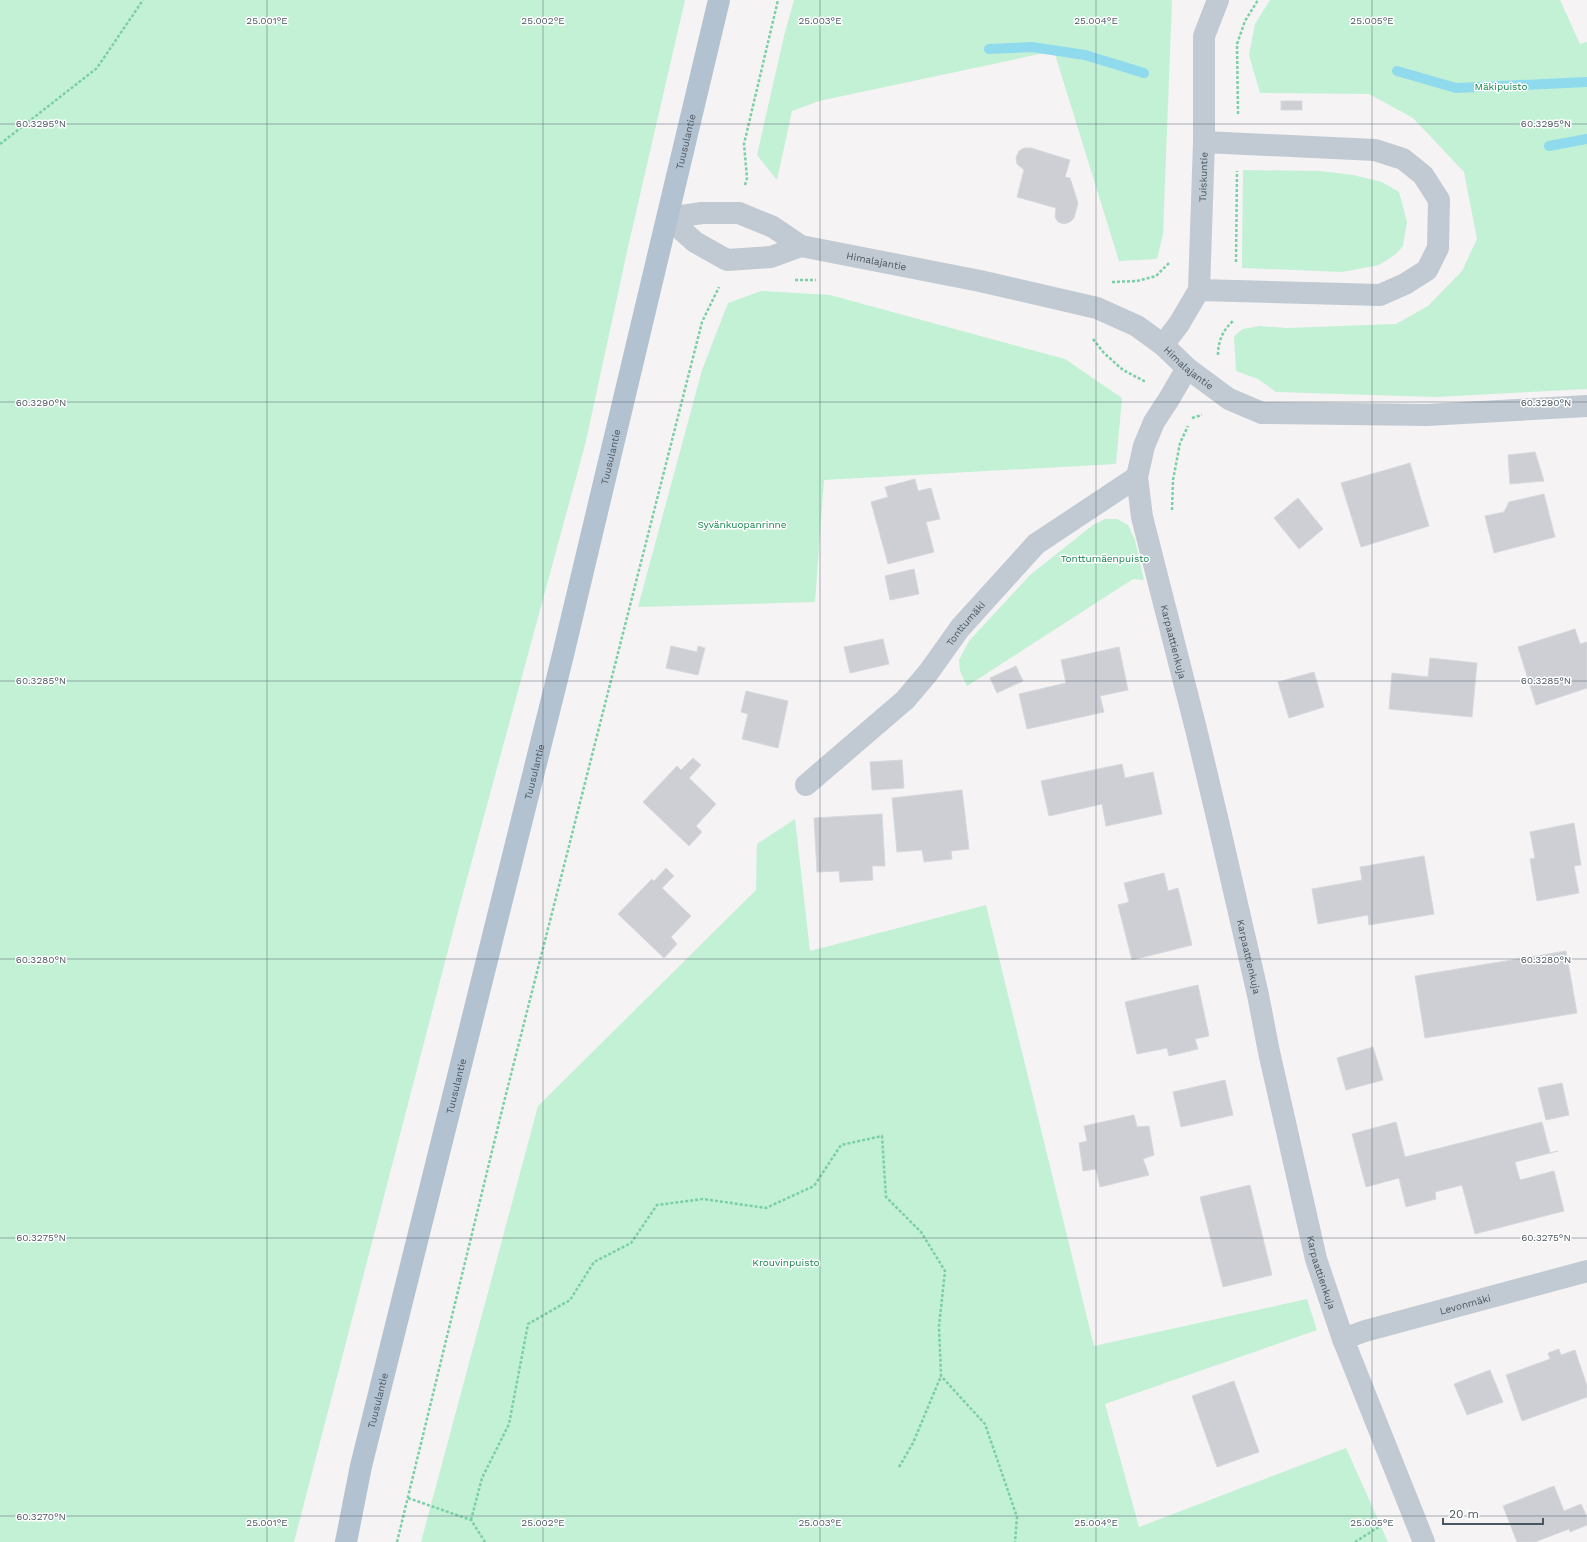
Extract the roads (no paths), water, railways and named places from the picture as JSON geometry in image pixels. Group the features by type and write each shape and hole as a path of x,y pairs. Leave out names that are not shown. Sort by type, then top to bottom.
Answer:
{"main road":[{"name":"Tuusulantie","path":"346,1542 361,1466 562,660 719,0"}],"street":[{"name":"Tuiskuntie","path":"1163,345 1179,324 1199,290 1204,142 1204,36 1218,0"},
{"path":"1199,290 1380,295 1405,284 1427,270 1438,248 1439,200 1424,175 1403,159 1375,150 1204,142"},
{"name":"Himalajantie","path":"668,218 702,213 739,213 773,227 801,246 980,281 1097,308 1137,326 1163,345 1187,368 1229,399 1262,413 1427,415 1587,406"},
{"path":"668,218 695,242 727,260 771,257 801,246"},
{"name":"Karpaattienkuja","path":"1187,368 1154,422 1144,446 1137,477 1142,517 1217,817 1258,995 1268,1052 1316,1259 1342,1339 1424,1542"},
{"name":"Tonttumäki","path":"806,785 905,700 928,673 960,628 1036,544 1137,477"},
{"name":"Levonmäki","path":"1342,1339 1365,1331 1587,1271"}],"waterway":[{"path":"989,49 1032,47 1085,55 1144,73"},
{"path":"1397,71 1456,88 1587,82"},
{"path":"1549,146 1587,139"}],"park label":[{"name":"Mäkipuisto","path":"1501,86"},
{"name":"Syvänkuopanrinne","path":"742,524"},
{"name":"Tonttumäenpuisto","path":"1105,558"},
{"name":"Krouvinpuisto","path":"786,1262"}]}
